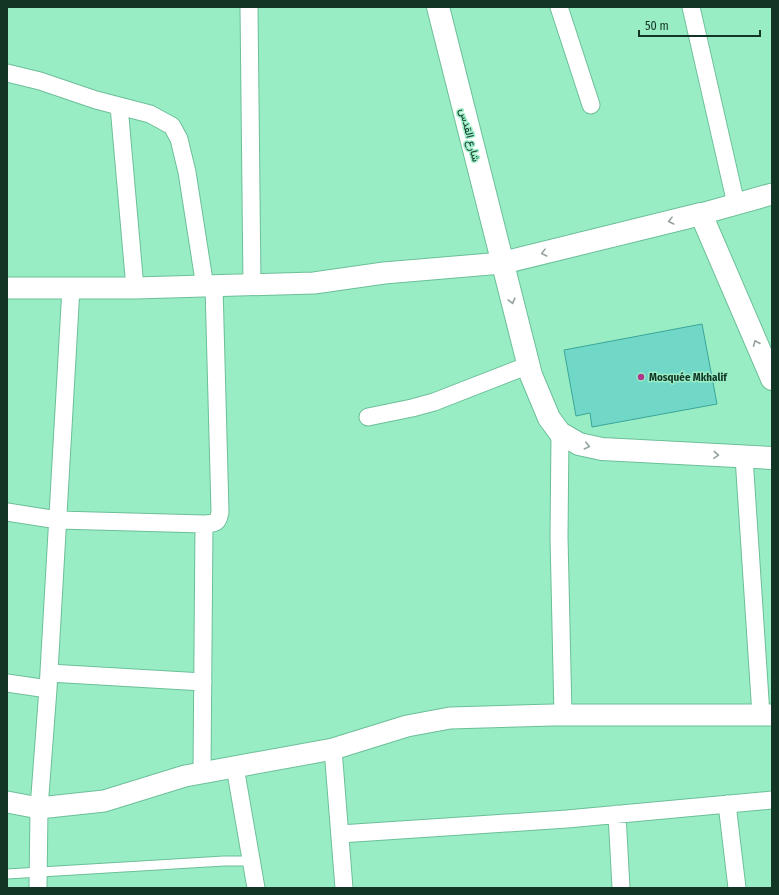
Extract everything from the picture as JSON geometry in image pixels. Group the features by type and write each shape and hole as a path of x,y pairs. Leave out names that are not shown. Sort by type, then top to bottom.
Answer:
{"main road":[{"name":"شارع القدس","path":"438,7 529,365 534,382 549,418 560,433"},
{"path":"502,263 701,214 772,379"},
{"path":"560,433 579,444 602,449 772,458"}],"street":[{"path":"249,7 252,285"},
{"path":"559,7 591,105"},
{"path":"691,7 736,204"},
{"path":"7,73 96,100 150,114 172,126 179,139 210,286 220,512 219,519 215,523 204,524 58,520 7,512"},
{"path":"119,106 135,288"},
{"path":"701,214 772,194"},
{"path":"7,288 135,288 314,283 384,273 502,263"},
{"path":"38,880 39,808 58,520 71,288"},
{"path":"368,417 434,402 529,365"},
{"path":"560,433 559,536 563,715"},
{"path":"7,802 39,808 104,801 185,776 333,749 407,726 450,718 563,715 766,715 744,457"},
{"path":"202,773 204,524"},
{"path":"7,683 48,681 203,682"},
{"path":"333,749 344,888"},
{"path":"235,767 256,888"},
{"path":"340,834 567,819 772,800"},
{"path":"727,804 737,888"},
{"path":"616,814 621,888"}],"lane":[{"path":"7,874 38,880 224,861 252,861"}],"building":[{"name":"Mosquée Mkhalif","path":"702,324 717,404 592,427 590,413 576,416 564,350"}],"place":[{"name":"Mosquée Mkhalif","path":"641,377"}]}
